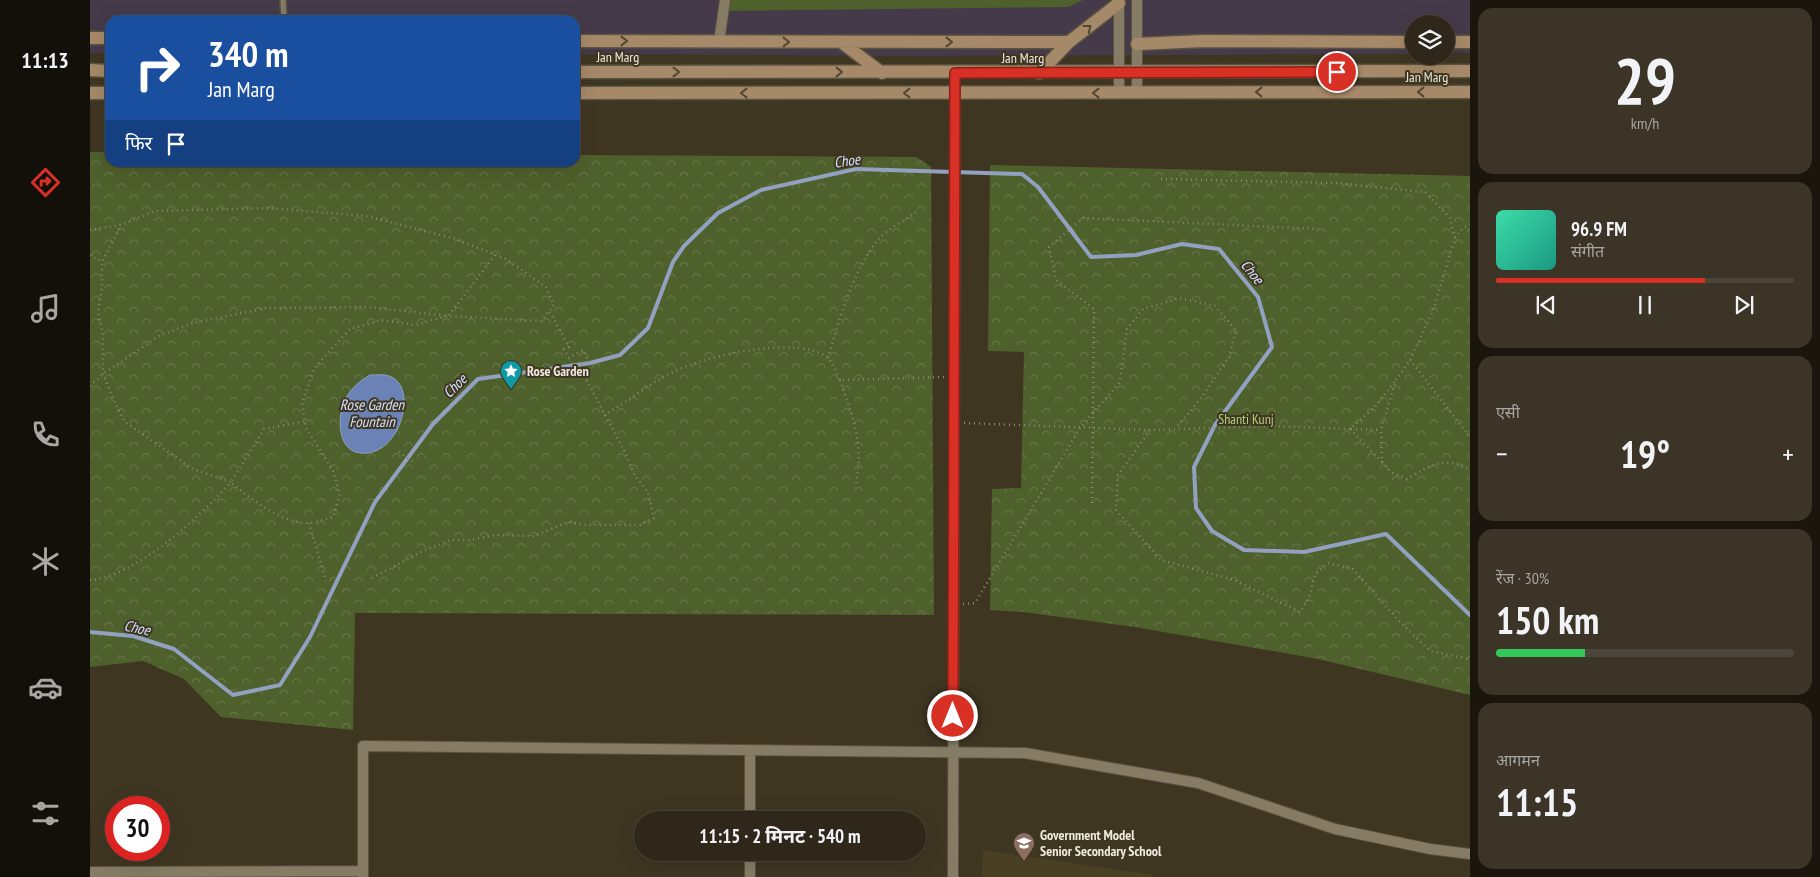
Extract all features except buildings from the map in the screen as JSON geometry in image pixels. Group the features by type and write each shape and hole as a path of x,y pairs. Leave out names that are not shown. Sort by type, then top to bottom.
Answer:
{"main road":[{"path":"1039,73 1069,42 1119,2"},
{"path":"90,38 105,38"},
{"path":"580,41 1069,42"},
{"path":"1137,44 1204,41 1405,42"},
{"path":"841,42 882,72"},
{"path":"1455,42 1470,42"},
{"path":"90,70 105,70"},
{"name":"Jan Marg","path":"580,72 1039,73 1470,71"},
{"name":"Jan Marg","path":"580,93 1470,92"},
{"path":"90,93 105,93"}],"street":[{"path":"719,42 724,0"},
{"path":"1137,0 1137,92"},
{"path":"1119,2 1119,92"},
{"path":"953,877 955,73"},
{"path":"90,872 363,874 363,746 1025,753 1198,783 1335,829 1430,849 1470,854"},
{"path":"750,751 750,811"},
{"path":"750,861 750,877"}],"lane":[{"path":"283,0 284,15"}],"path":[{"path":"1161,179 1335,183 1425,192 1450,218 1455,238"},
{"path":"90,230 121,225 156,211 268,208 366,216 453,238 496,254 529,273 546,287 554,305 541,321 448,316 368,306 266,308 193,323 159,336 103,374 90,386"},
{"path":"828,358 840,318 869,252 879,239 918,210"},
{"path":"1092,503 1091,429 1094,309 1056,280 1049,247 1083,218 1318,229"},
{"path":"121,225 102,262 102,287 98,311 103,335 103,374 116,405 126,422 193,469 231,482 250,498 270,510 308,523 333,518 340,494 333,470 306,428 302,403 315,367 350,329 382,320 415,325 448,316 496,254"},
{"path":"1350,429 1374,408 1410,360 1433,311 1455,238 1463,228 1470,225"},
{"path":"90,254 102,262"},
{"path":"954,606 975,603 1080,428 1120,382 1127,329 1143,309 1180,298 1215,306 1236,330 1228,357 1202,398 1177,428"},
{"path":"372,578 423,551 451,540 470,540 495,535 534,536 568,522 587,525 640,525 654,518 648,492 635,476 625,452 579,366 588,361 582,350 569,358 564,349 569,347 550,312"},
{"path":"604,415 634,398 666,375 714,357 782,347 801,348 828,358 840,380 858,442 860,465 855,486"},
{"path":"1410,360 1470,437"},
{"path":"840,380 954,376"},
{"path":"1382,462 1381,430 1396,380"},
{"path":"90,580 126,569 161,546 210,505 231,482 264,429 305,421"},
{"path":"954,422 1091,429 1150,430 1271,426 1381,430"},
{"path":"1350,429 1391,472 1407,479 1431,465 1456,462 1470,468"},
{"path":"1150,430 1118,475 1116,510 1161,560 1234,580 1300,612 1309,598 1315,574 1328,563 1353,569 1397,619 1430,651 1470,659"},
{"path":"399,452 415,463"},
{"path":"308,523 326,581"}],"shaded area":[{"path":"90,0 1470,0 1470,53 1455,53 1455,15 1405,15 1405,54 924,56 580,54 580,15 105,15 105,53 90,53"},
{"name":"Government Model Senior Secondary School","path":"983,850 1148,874 1157,877 982,877"}],"green space":[{"path":"725,0 1083,0 1068,7 725,11"},
{"name":"Rose Garden","path":"90,152 105,152 105,167 580,167 580,155 916,157 931,167 934,615 355,613 353,730 221,717 184,679 143,661 90,667"},
{"name":"Shanti Kunj","path":"990,165 1470,176 1470,695 1318,659 1135,627 1023,612 990,610 992,489 1021,488 1024,352 988,351"}],"water":[{"name":"Rose Garden Fountain","path":"370,375 387,375 398,382 403,393 404,406 401,420 395,433 386,444 374,452 360,453 346,445 341,430 341,413 346,398 351,391"}],"waterway":[{"name":"Choe","path":"90,632 133,636 174,649 233,695 280,685 310,637 375,502 433,424 478,379 590,363 620,355 648,328 673,262 684,246 718,213 761,190 856,169 1022,174 1038,187 1091,257 1136,255 1182,244 1219,249 1258,297 1272,347 1215,425 1194,467 1196,508 1212,531 1244,550 1304,552 1386,534 1470,615"}],"place":[{"name":"Rose Garden","path":"511,390"},
{"name":"Government Model Senior Secondary School","path":"1024,862"}],"route":[{"path":"953,716 955,73 1337,72"}]}
